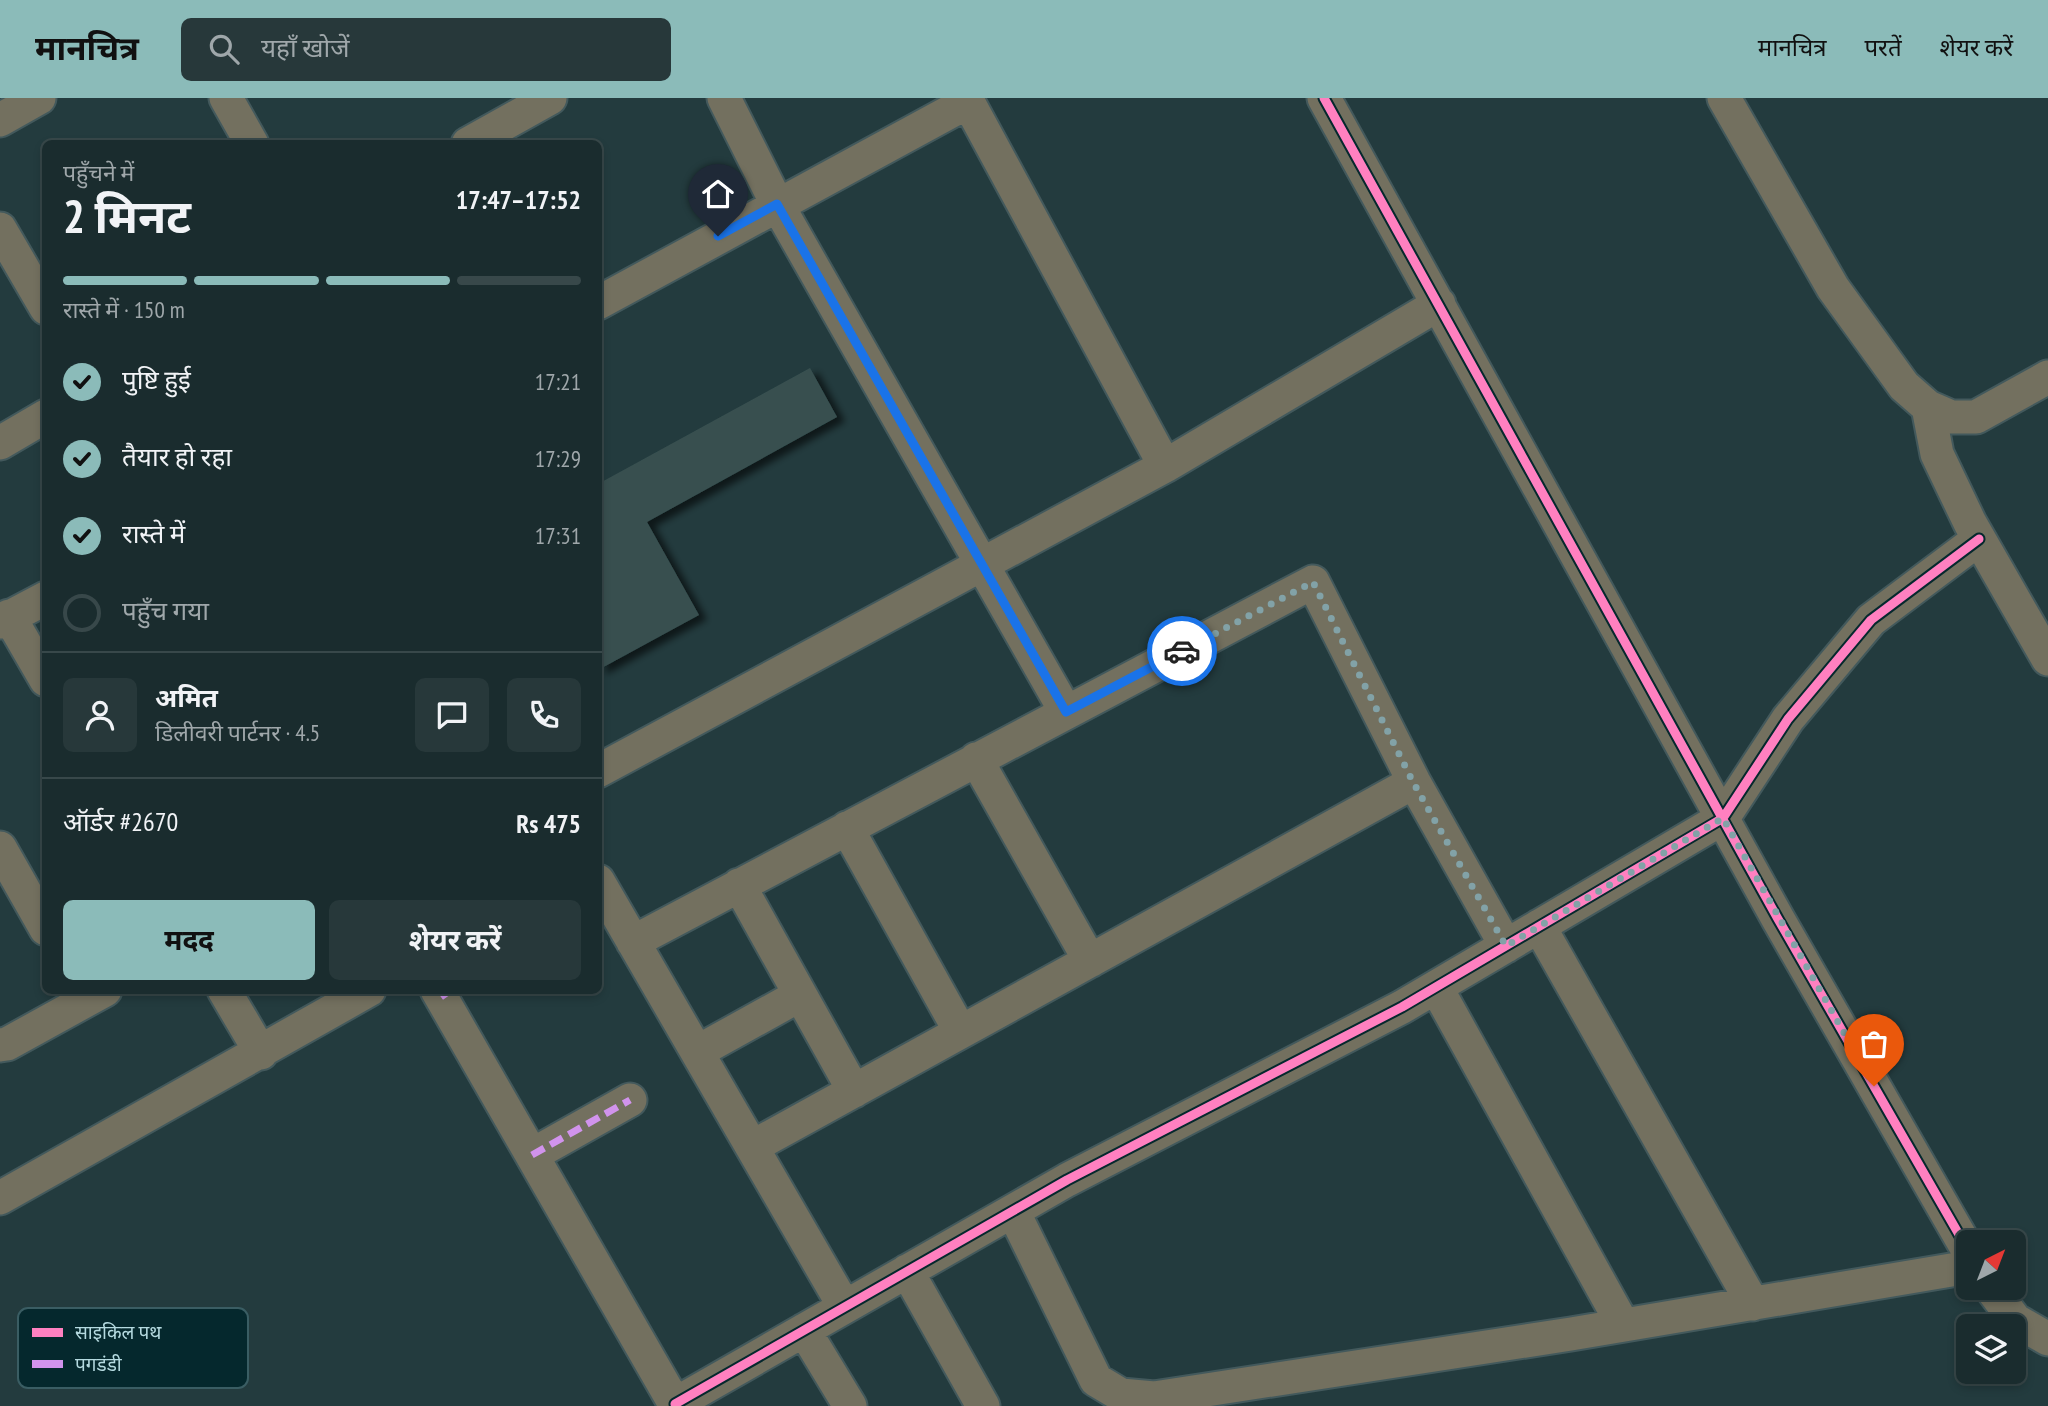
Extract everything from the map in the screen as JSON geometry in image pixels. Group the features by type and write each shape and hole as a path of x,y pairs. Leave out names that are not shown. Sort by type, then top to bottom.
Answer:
{"street":[{"path":"0,120 38,98"},
{"path":"226,98 250,140"},
{"path":"475,140 550,98"},
{"path":"724,98 777,204 1066,712"},
{"path":"1324,98 1723,818 1957,1230"},
{"path":"1724,98 1833,288 1904,386 1928,407 1951,417 1976,417 2048,377"},
{"path":"602,301 967,100 1165,466"},
{"path":"0,229 42,301"},
{"path":"602,769 1165,466 1439,304"},
{"path":"1928,407 1937,454 1979,539 2048,659"},
{"path":"0,443 42,418"},
{"path":"444,994 675,1405 1013,1211 1436,987 1723,818 1787,719 1871,620 1979,539"},
{"path":"633,942 1313,582 1413,782 1506,946"},
{"path":"42,600 5,619 42,674"},
{"path":"976,759 1090,961"},
{"path":"752,1147 1413,782"},
{"path":"847,828 960,1031"},
{"path":"0,848 42,922"},
{"path":"739,885 854,1091"},
{"path":"602,888 844,1307"},
{"path":"1539,926 1754,1304"},
{"path":"1436,987 1623,1325"},
{"path":"0,1045 7,1045 90,994"},
{"path":"226,994 261,1053"},
{"path":"0,1198 362,994"},
{"path":"697,1052 800,995"},
{"path":"532,1155 630,1100"},
{"path":"1013,1211 1096,1380 1121,1395 1154,1398 1754,1304 1956,1269"},
{"path":"907,1271 983,1406"},
{"path":"2000,1300 2015,1320 2048,1339"},
{"path":"804,1330 850,1406"}],"building":[{"path":"810,368 837,417 647,522 699,615 602,668 602,482"}],"marked path":[{"path":"441,997 445,994"},
{"path":"532,1155 630,1100"}],"cycle path":[{"path":"1324,98 1778,919 1956,1230"},
{"path":"675,1404 1067,1180 1402,1007 1723,818 1788,719 1871,620 1979,539"}],"way so far":[{"path":"1182,651 1313,582 1413,782 1506,946 1723,818 1874,1086"}],"route":[{"path":"718,236 777,204 1066,712 1182,651"}]}
